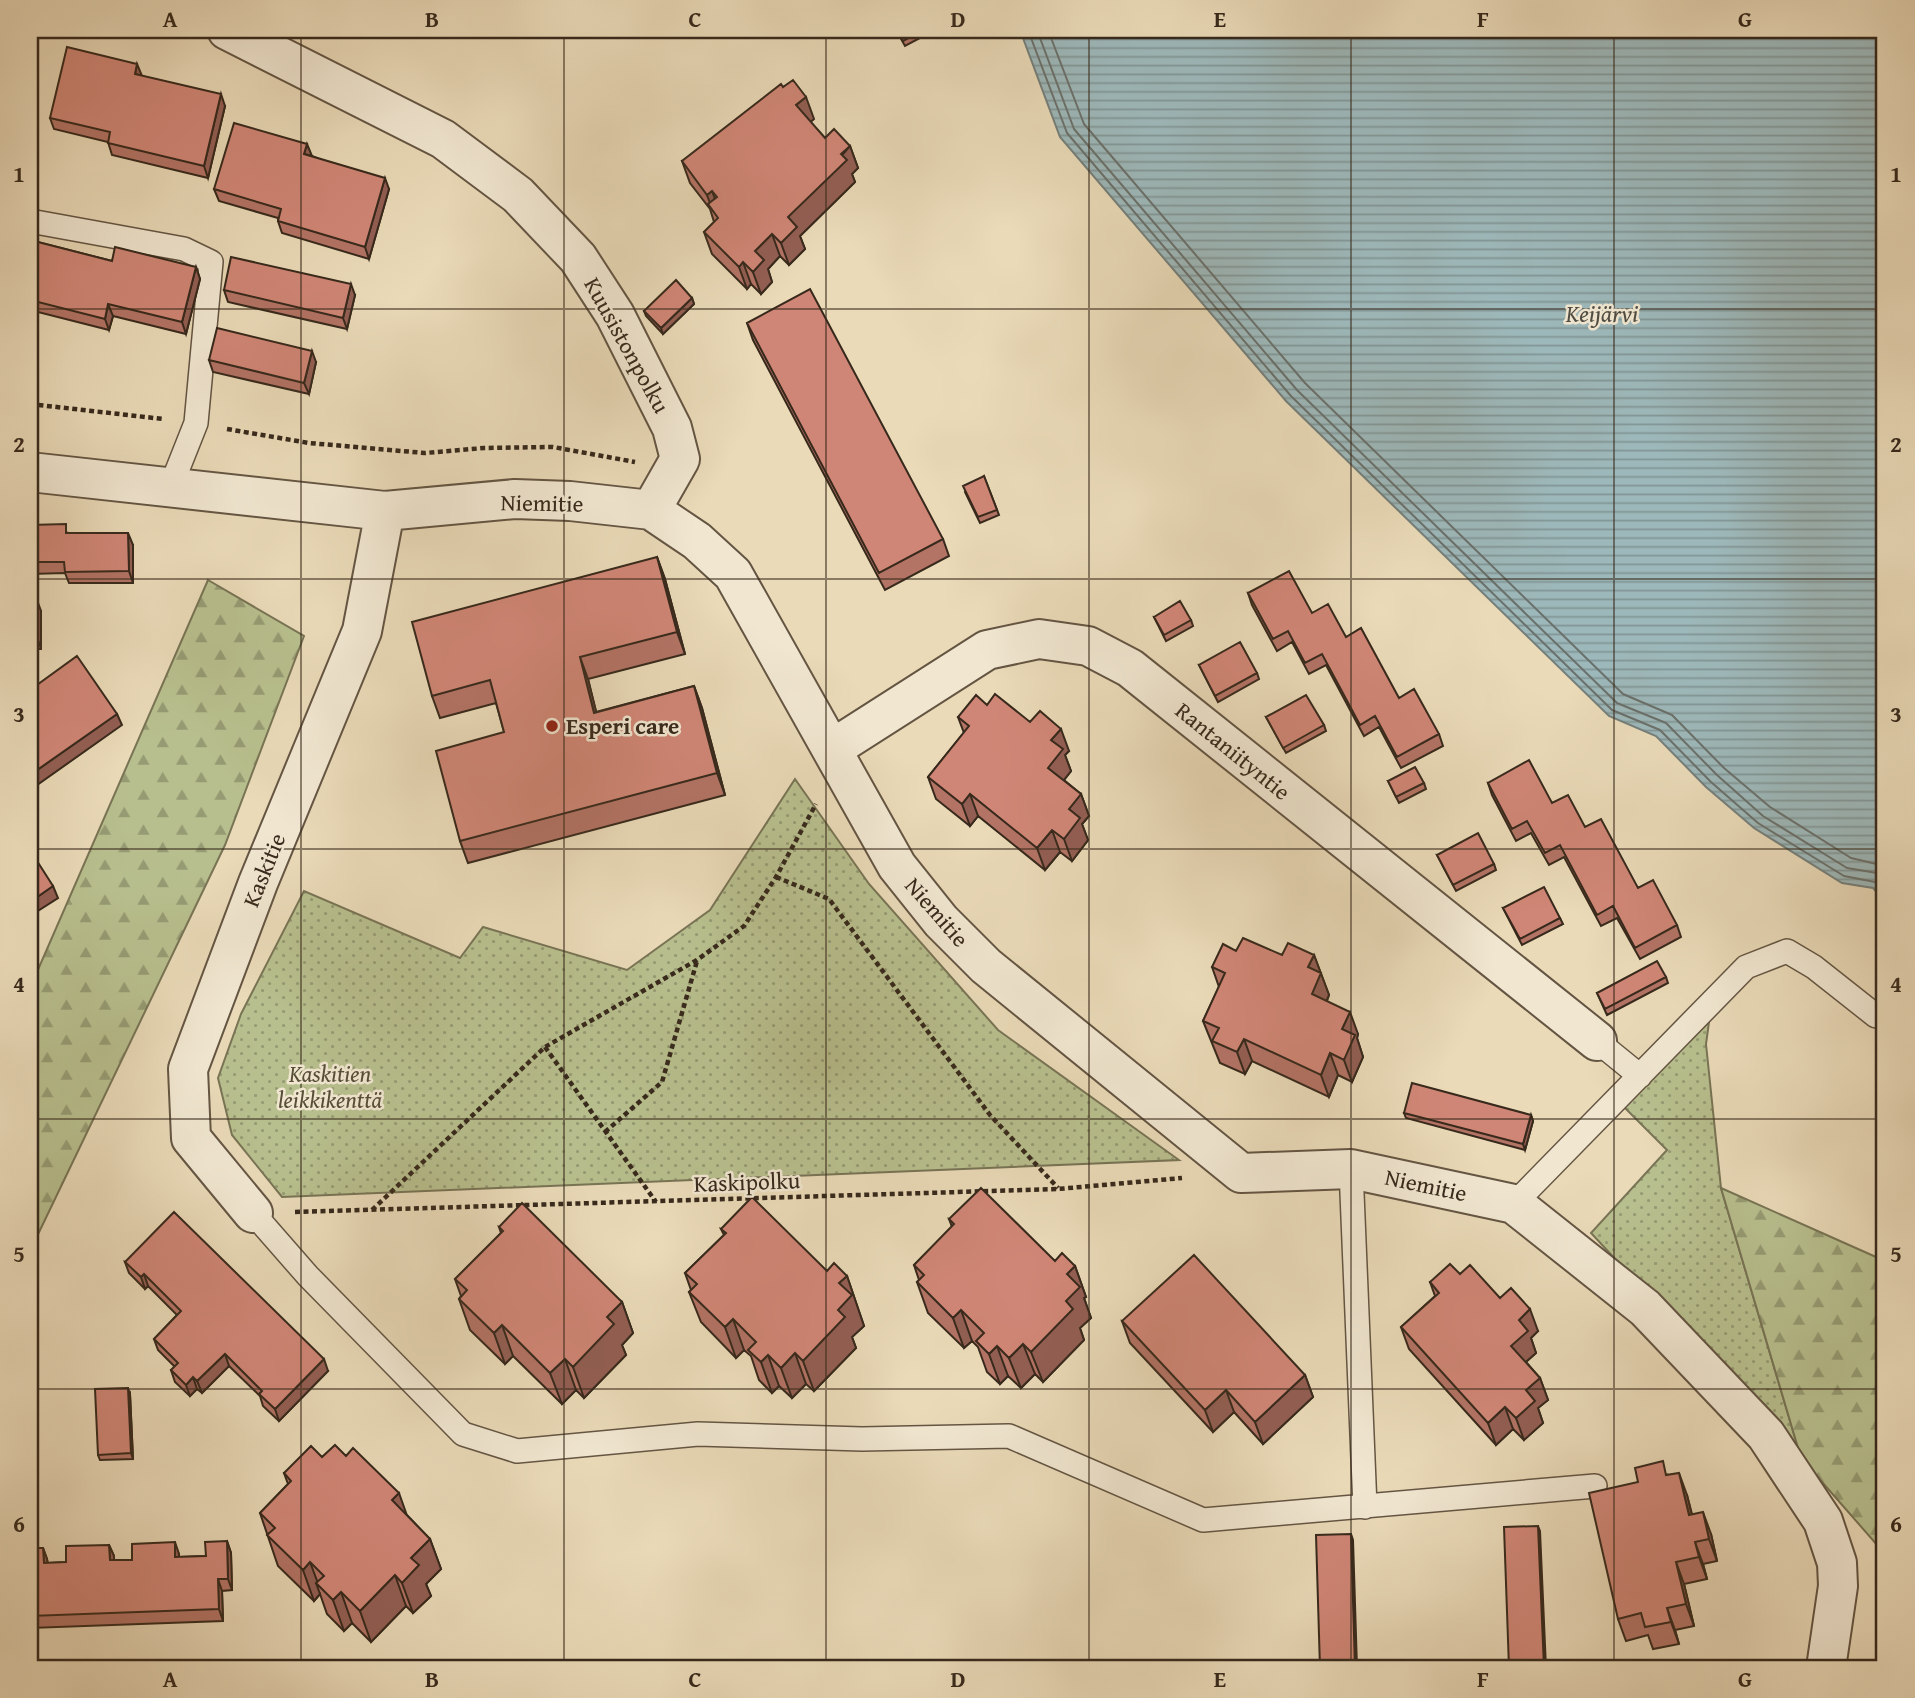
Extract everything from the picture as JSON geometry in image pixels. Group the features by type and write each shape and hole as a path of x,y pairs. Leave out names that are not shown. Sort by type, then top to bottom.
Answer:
{"street":[{"name":"Kuusistonpolku","path":"227,30 443,139 518,195 578,258 615,316 672,428 680,458 651,510"},
{"name":"Niemitie","path":"30,472 385,511 515,499 570,501 651,510 697,541 733,574 897,866 950,930 986,966 1241,1173 1351,1169 1514,1204 1645,1308 1766,1435 1823,1521 1837,1563 1838,1586 1826,1668"},
{"name":"Kaskitie","path":"253,1213 191,1139 188,1069 258,883 362,631 385,511"},
{"name":"Rantaniityntie","path":"838,761 987,650 1039,639 1088,646 1130,667 1597,1041"}],"lane":[{"path":"30,221 184,249 211,262 196,423 171,486"},
{"path":"1514,1204 1746,967 1787,951 1814,967 1876,1016"},
{"path":"1597,1041 1640,1076"},
{"path":"1351,1169 1365,1507"},
{"path":"253,1213 309,1276 463,1434 517,1451 698,1434 862,1439 1009,1436 1203,1520 1595,1486"}],"path":[{"path":"372,1210 545,1047 697,960 744,926 776,877 838,761"},
{"path":"776,877 829,899 990,1115 1058,1189"},
{"path":"605,1132 662,1082 697,960"},
{"path":"545,1047 656,1202"},
{"name":"Kaskipolku","path":"253,1213 1058,1189 1241,1173"}],"green space":[{"path":"208,580 304,636 225,845 30,1251 30,988"},
{"name":"Kaskitien leikkikenttä","path":"795,779 869,884 998,1030 1179,1160 282,1197 232,1135 218,1078 241,1014 304,891 460,958 483,927 627,970 710,910"},
{"path":"1709,1022 1706,1044 1721,1188 1801,1458 1591,1233 1667,1150 1623,1106"},
{"path":"1721,1188 1885,1261 1885,1554 1801,1458"},
{"path":"715,1666 728,1668 187,1668"}],"water":[{"name":"Keijärvi","path":"1020,30 1885,30 1885,903 1873,888 1842,883 1754,828 1706,787 1656,736 1609,716 1286,401 1060,137"}],"building":[{"path":"897,30 922,30 903,41"},
{"path":"67,47 137,64 135,74 221,94 204,166 108,143 110,132 50,118"},
{"path":"793,80 806,97 796,105 825,138 834,129 850,146 841,154 847,160 788,217 797,227 781,243 772,234 755,251 764,260 753,272 743,262 739,267 704,232 718,218 708,204 717,197 712,191 707,195 682,161 781,84 783,87"},
{"path":"234,123 307,144 304,154 385,178 365,247 278,221 281,209 214,189"},
{"path":"30,240 112,261 115,247 196,267 182,322 108,304 105,319 30,300"},
{"path":"231,257 351,284 343,318 224,290"},
{"path":"676,280 692,298 661,328 644,311"},
{"path":"810,289 943,539 879,573 747,323"},
{"path":"217,328 312,351 304,383 209,360"},
{"path":"984,476 997,510 978,517 963,486"},
{"path":"66,524 66,533 128,533 129,571 65,572 64,562 30,562 30,525"},
{"name":"Esperi care","path":"657,557 677,632 580,657 594,713 694,686 717,773 460,841 436,751 504,732 490,680 432,696 412,622"},
{"path":"1289,571 1312,613 1328,604 1346,637 1361,628 1399,698 1414,689 1439,734 1397,757 1375,716 1360,725 1322,654 1305,663 1288,631 1273,639 1248,593"},
{"path":"30,600 37,600 37,637 30,637"},
{"path":"1180,601 1191,620 1164,635 1154,617"},
{"path":"1240,642 1257,673 1215,696 1199,665"},
{"path":"77,656 117,714 30,775 30,690"},
{"path":"995,694 1030,722 1040,711 1061,729 1051,740 1063,749 1048,768 1081,794 1069,809 1080,818 1064,839 1052,830 1037,848 970,794 962,804 928,777 969,726 958,717 976,695 987,705"},
{"path":"1306,695 1324,725 1283,748 1266,717"},
{"path":"1529,760 1552,803 1568,795 1585,827 1601,819 1638,888 1653,880 1677,925 1635,948 1613,906 1597,915 1560,845 1545,853 1527,821 1512,829 1488,783"},
{"path":"1415,767 1424,783 1396,797 1388,781"},
{"path":"1478,833 1494,864 1453,885 1437,855"},
{"path":"30,850 53,886 30,902"},
{"path":"1544,887 1560,918 1520,939 1503,908"},
{"path":"1243,938 1282,955 1288,943 1314,955 1308,967 1321,973 1312,994 1350,1012 1342,1029 1355,1035 1344,1060 1330,1053 1321,1075 1244,1039 1237,1052 1212,1041 1219,1028 1203,1021 1225,973 1212,967 1223,944 1236,951"},
{"path":"1657,961 1666,977 1605,1009 1597,993"},
{"path":"1412,1083 1531,1115 1523,1144 1404,1113"},
{"path":"981,1188 1055,1261 1062,1253 1075,1266 1067,1274 1080,1287 1066,1301 1073,1309 1031,1352 1023,1344 1009,1358 997,1346 989,1354 976,1341 984,1333 961,1310 953,1318 917,1282 924,1275 914,1265 954,1224 949,1219"},
{"path":"752,1197 827,1271 834,1263 847,1276 839,1283 852,1295 838,1310 845,1317 803,1361 795,1353 781,1368 768,1355 761,1362 748,1350 756,1342 733,1319 725,1327 689,1292 697,1284 685,1273 726,1233 721,1229"},
{"path":"522,1203 622,1302 607,1317 614,1324 573,1367 565,1359 550,1373 502,1325 494,1333 459,1299 467,1290 455,1279 503,1231 499,1227"},
{"path":"174,1212 324,1359 275,1409 259,1394 262,1391 225,1354 197,1381 193,1377 186,1385 171,1370 178,1363 154,1339 181,1311 144,1274 141,1277 125,1262"},
{"path":"1194,1255 1305,1375 1255,1422 1226,1390 1205,1410 1122,1321"},
{"path":"1450,1264 1460,1274 1470,1265 1500,1298 1511,1288 1530,1309 1519,1320 1528,1331 1511,1346 1540,1378 1526,1390 1535,1401 1516,1418 1505,1407 1488,1423 1401,1327 1439,1293 1430,1282"},
{"path":"128,1388 131,1453 98,1455 95,1389"},
{"path":"335,1445 346,1456 353,1448 399,1493 392,1500 430,1539 411,1558 419,1565 402,1583 395,1575 360,1611 341,1592 333,1600 316,1583 324,1576 310,1562 303,1570 267,1535 275,1528 260,1513 291,1481 284,1473 311,1446 322,1457"},
{"path":"1663,1461 1666,1475 1679,1473 1689,1515 1703,1512 1709,1539 1695,1542 1699,1557 1676,1562 1686,1604 1667,1608 1671,1622 1645,1627 1641,1613 1618,1619 1589,1493 1638,1482 1635,1468"},
{"path":"1538,1526 1544,1668 1509,1668 1504,1527"},
{"path":"1351,1534 1355,1668 1320,1668 1316,1535"},
{"path":"227,1541 228,1579 218,1579 219,1609 30,1616 30,1548 43,1548 44,1563 66,1562 66,1546 109,1545 110,1560 132,1560 132,1544 175,1542 175,1557 206,1556 205,1542"}],"place":[{"name":"Esperi care","path":"552,726"}]}
